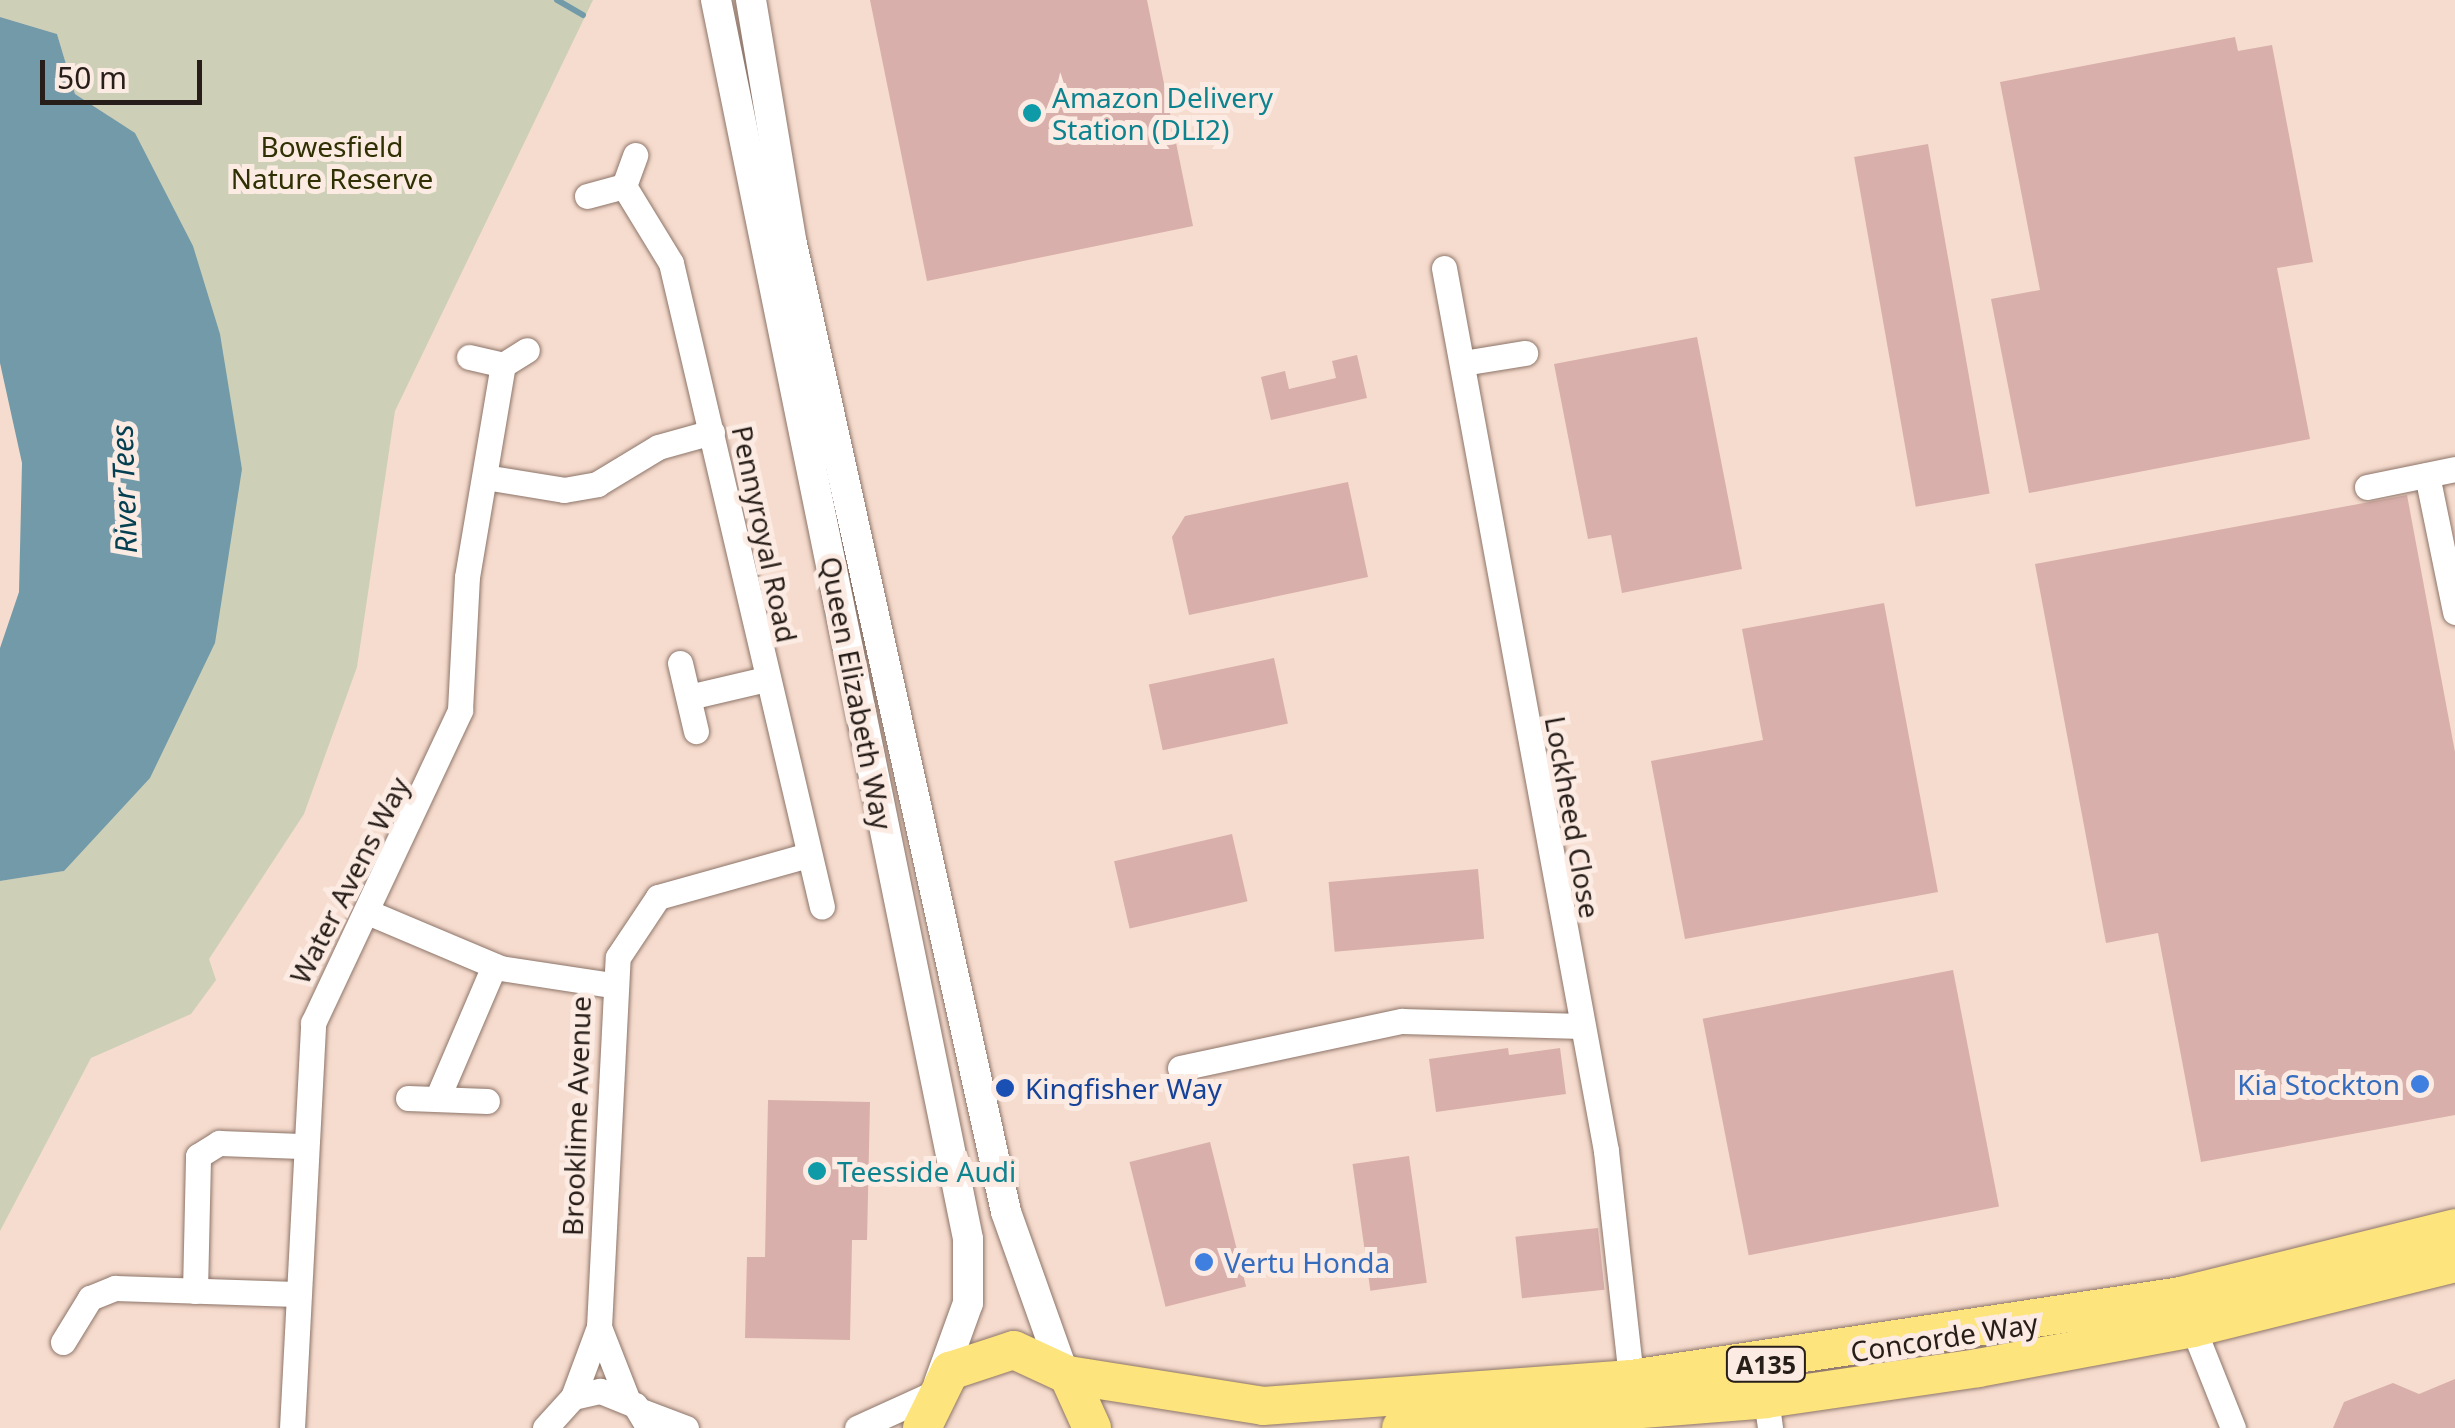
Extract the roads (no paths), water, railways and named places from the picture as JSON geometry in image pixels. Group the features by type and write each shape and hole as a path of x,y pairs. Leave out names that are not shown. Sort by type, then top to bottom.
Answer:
{"main road":[{"name":"Concorde Way","path":"1065,1372 1263,1406 1630,1379 2181,1296 2455,1228"},
{"name":"Concorde Way","path":"1402,1428 1768,1413 2194,1328 2455,1263"},
{"name":"A135","path":"931,1402 992,1350 1032,1353 1065,1372"},
{"path":"1065,1372 1092,1428"}],"street":[{"name":"Queen Elizabeth Way","path":"716,0 968,1239 968,1303 931,1402"},
{"name":"Queen Elizabeth Way","path":"750,0 792,244 1006,1212 1065,1372"},
{"path":"587,196 624,186 634,155"},
{"name":"Pennyroyal Road","path":"624,186 671,263 822,906"},
{"name":"Lockheed Close","path":"1444,268 1606,1150 1630,1379"},
{"path":"469,357 503,365 527,350"},
{"path":"1463,363 1525,353"},
{"name":"Water Avens Way","path":"292,1428 302,1146 313,1023 370,914 460,710 467,578 503,365"},
{"path":"485,477 564,490 596,484 658,446 712,432"},
{"path":"2367,487 2455,469"},
{"path":"2427,475 2455,612"},
{"path":"680,663 696,731"},
{"path":"689,698 766,678"},
{"name":"Brooklime Avenue","path":"599,1327 611,985 633,925 658,897 808,855"},
{"path":"370,914 494,966 611,985"},
{"path":"437,1100 494,966"},
{"path":"1180,1068 1402,1021 1582,1026"},
{"path":"408,1098 486,1101"},
{"path":"194,1291 198,1156 218,1142 302,1146"},
{"path":"63,1342 90,1298 115,1288 296,1294"},
{"path":"545,1428 573,1397 599,1327"},
{"path":"599,1327 640,1413"},
{"path":"2194,1328 2233,1428"},
{"path":"573,1397 600,1391 640,1413 686,1428"},
{"path":"857,1428 931,1402"}],"water":[{"name":"River Tees","path":"0,17 57,34 75,94 135,133 193,246 220,334 242,469 215,643 150,778 64,871 0,881 0,648 19,592 22,463 0,363"}],"waterway":[{"path":"557,0 583,15"}],"place":[{"name":"Amazon Delivery Station (DLI2)","path":"1032,113"},
{"name":"Kia Stockton","path":"2420,1084"},
{"name":"Kingfisher Way","path":"1005,1088"},
{"name":"Teesside Audi","path":"817,1171"},
{"name":"Vertu Honda","path":"1204,1262"}],"park label":[{"name":"Bowesfield Nature Reserve","path":"332,162"}]}
